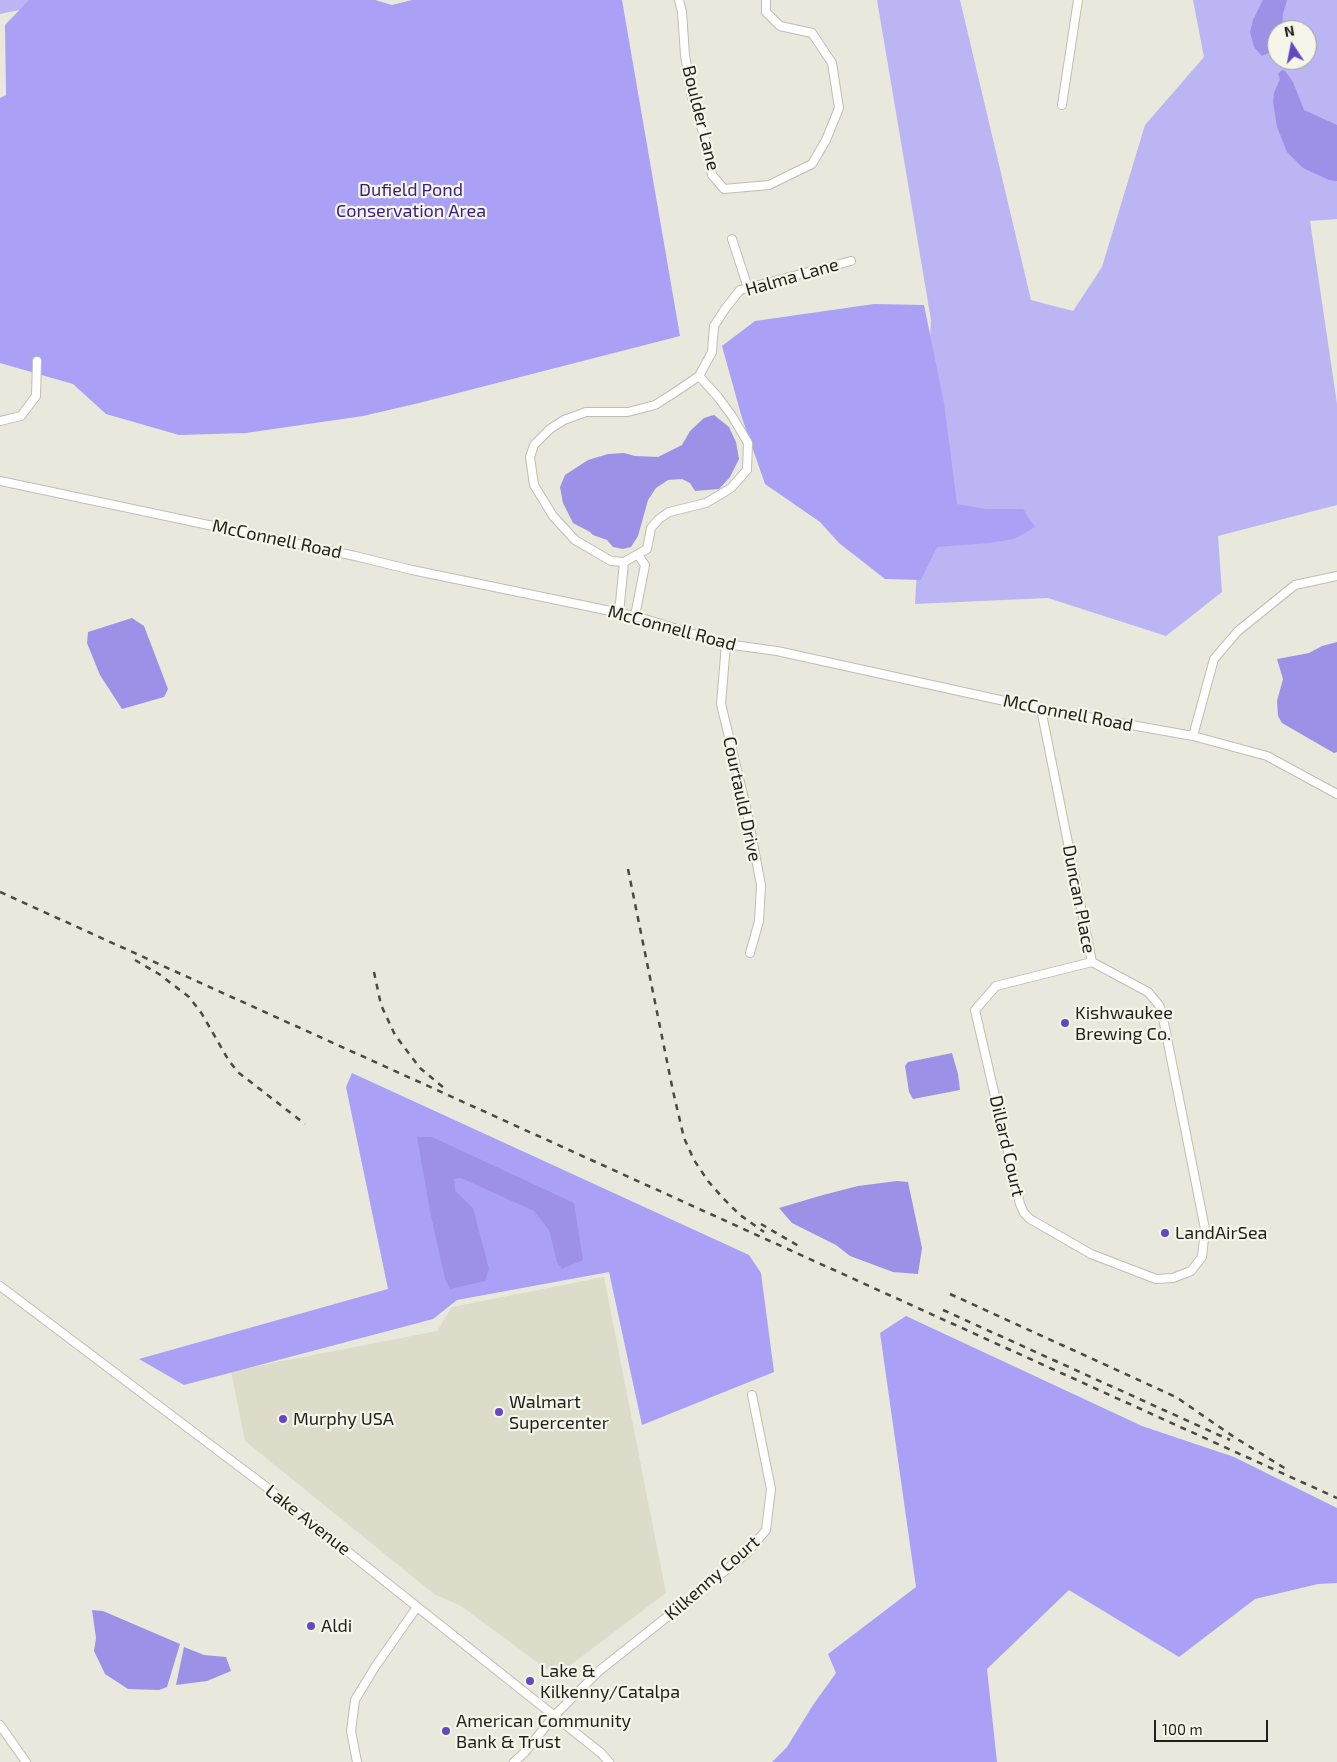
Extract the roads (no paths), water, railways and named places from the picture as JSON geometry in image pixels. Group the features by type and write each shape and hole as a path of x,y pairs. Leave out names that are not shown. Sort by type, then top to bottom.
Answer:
{"street":[{"name":"Boulder Lane","path":"678,0 682,12 685,55 692,97 705,139 712,174 724,190 769,185 812,164 826,140 839,108 832,63 812,33 780,26 766,12 766,0"},
{"path":"1062,105 1078,0"},
{"path":"732,239 748,288"},
{"name":"Halma Lane","path":"699,376 712,352 714,326 740,290 851,261"},
{"path":"0,421 21,416 36,396 37,361"},
{"path":"699,376 732,416 748,443 747,470 731,488 706,503 669,512 658,519 651,528 647,549 638,555 624,562 611,561 575,540 553,516 534,485 530,457 534,445 550,429 564,420 586,412 628,412 655,405 699,376"},
{"name":"McConnell Road","path":"0,481 635,616 726,644 792,654 1040,709 1192,736 1267,756 1337,794"},
{"path":"635,616 645,565 638,555"},
{"path":"619,613 624,562"},
{"path":"1192,736 1214,659 1238,631 1295,585 1337,576"},
{"name":"Courtauld Drive","path":"726,644 721,704 746,807 761,885 759,921 750,953"},
{"name":"Duncan Place","path":"1040,709 1092,962 1148,992 1159,1004 1205,1229"},
{"name":"Dillard Court","path":"1092,962 996,986 975,1010 1020,1204 1024,1213 1030,1219 1091,1254 1156,1279 1173,1278 1190,1271 1202,1257 1205,1229"},
{"name":"Lake Avenue","path":"0,1286 269,1489 601,1753 609,1762"},
{"name":"Kilkenny Court","path":"514,1762 525,1752 554,1716 599,1672 746,1554 766,1530 771,1489 752,1395"},
{"path":"358,1762 351,1731 355,1700 375,1667 417,1607"},
{"path":"0,1725 26,1762"}],"railway":[{"path":"628,869 684,1138 694,1160 708,1181 740,1215 764,1232"},
{"path":"0,892 1337,1498"},
{"path":"135,960 159,974 189,997 202,1014 229,1061 239,1073 305,1124"},
{"path":"374,972 381,1005 395,1035 420,1068 444,1088"},
{"path":"761,1224 802,1248"},
{"path":"950,1294 1176,1397 1234,1437 1286,1469"},
{"path":"943,1310 1230,1440"}],"place":[{"name":"Kishwaukee Brewing Co.","path":"1065,1023"},
{"name":"LandAirSea","path":"1165,1233"},
{"name":"Walmart Supercenter","path":"499,1412"},
{"name":"Murphy USA","path":"283,1419"},
{"name":"Aldi","path":"311,1626"},
{"name":"Lake & Kilkenny/Catalpa","path":"530,1681"},
{"name":"American Community Bank & Trust","path":"446,1731"}],"park label":[{"name":"Dufield Pond Conservation Area","path":"411,200"}]}
